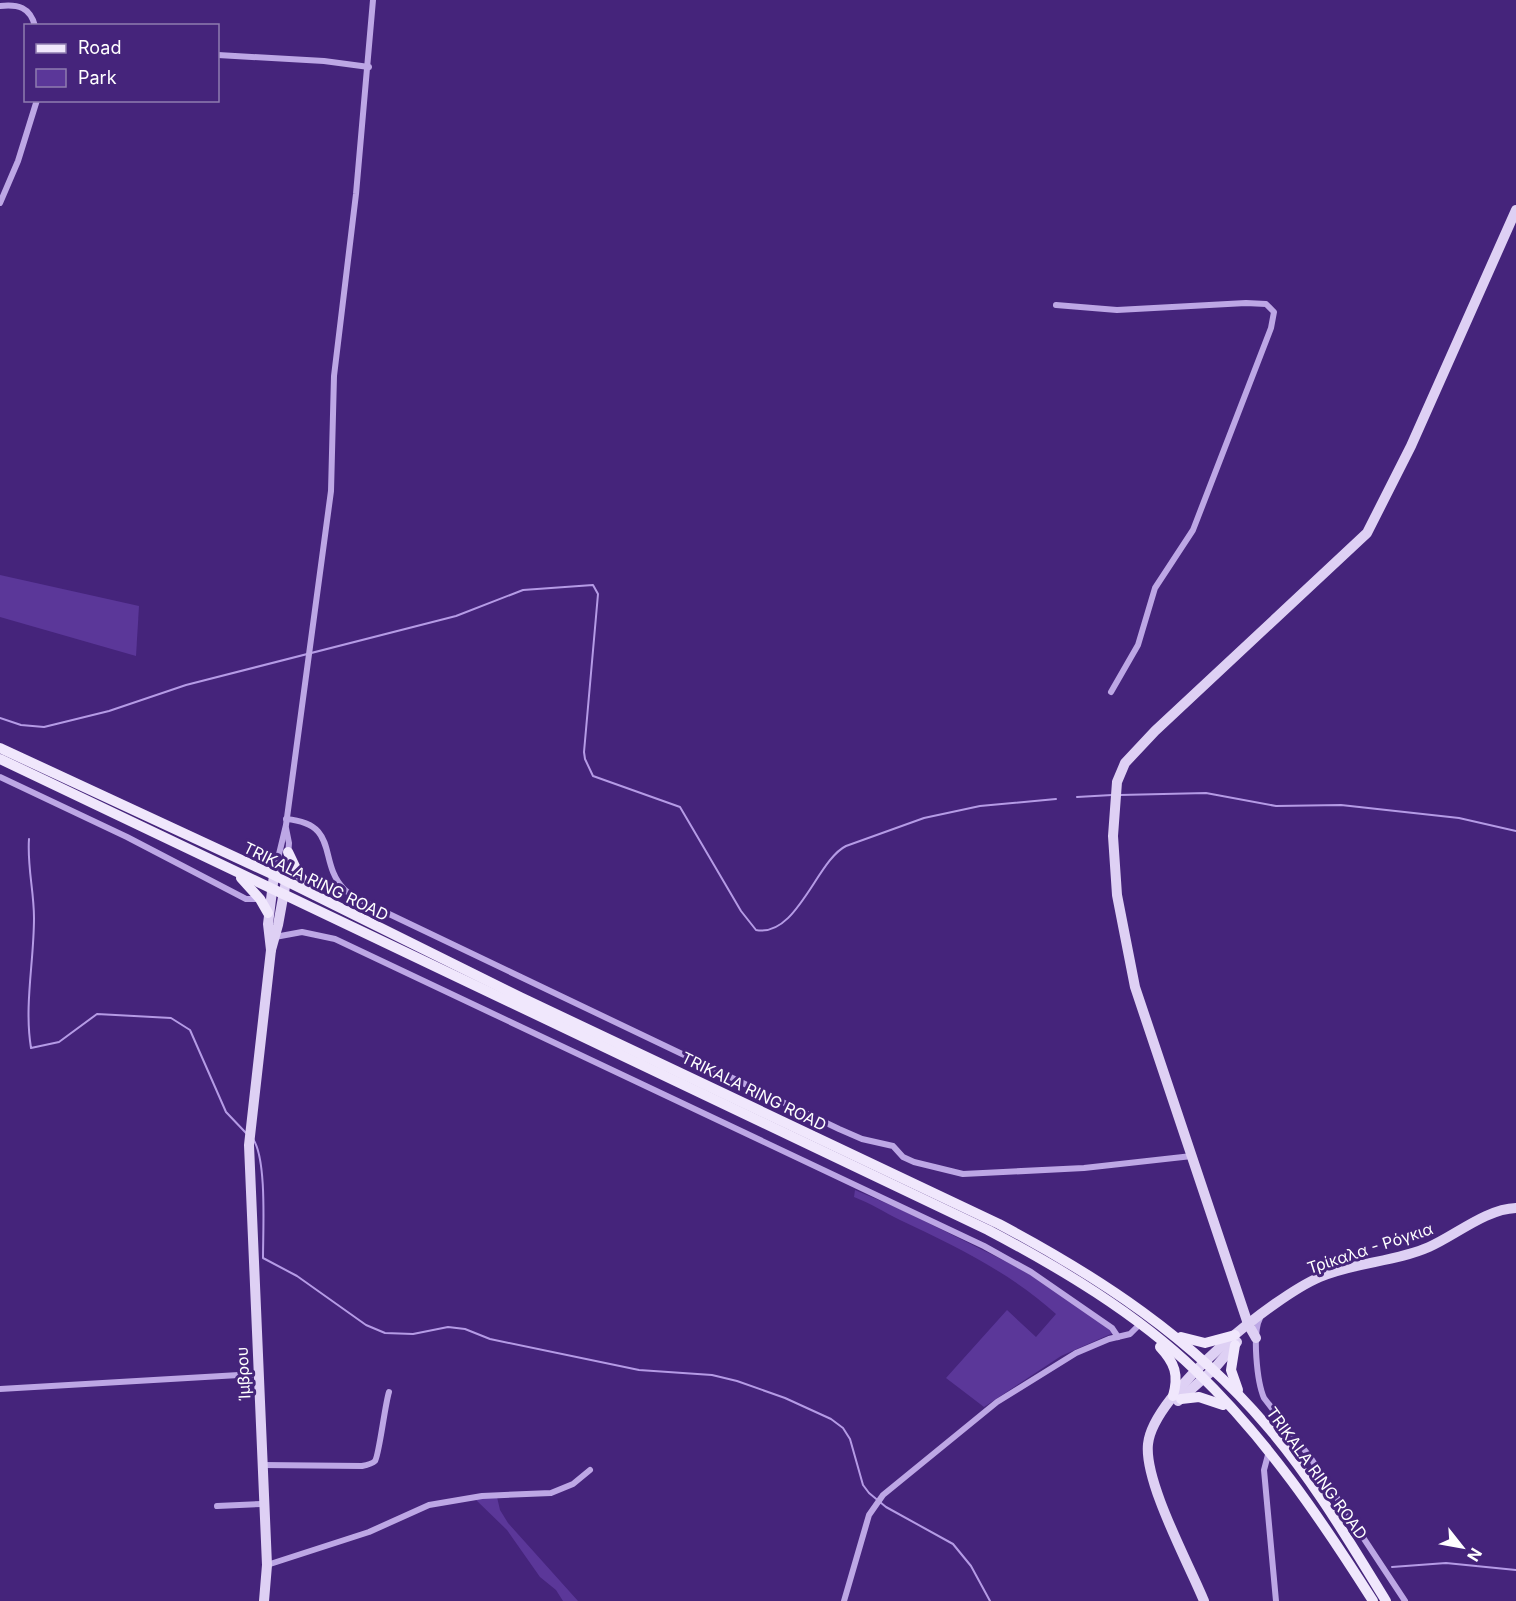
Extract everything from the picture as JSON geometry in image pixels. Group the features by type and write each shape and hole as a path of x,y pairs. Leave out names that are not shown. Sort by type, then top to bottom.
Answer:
{"main road":[{"name":"TRIKALA RING ROAD","path":"0,748 286,881 317,898 999,1224 1074,1267 1175,1335 1210,1365 1240,1396 1288,1453 1386,1601"},
{"name":"TRIKALA RING ROAD","path":"0,759 284,897 988,1230 1067,1275 1142,1327 1200,1375 1269,1450 1323,1524 1373,1601"},
{"path":"288,852 298,873 317,898"},
{"path":"236,873 260,898 268,913"},
{"path":"1142,1327 1175,1367 1177,1398 1199,1397 1228,1407"},
{"path":"1175,1335 1205,1343 1240,1334 1231,1370 1240,1396"}],"street":[{"path":"271,950 268,938 268,913 273,875 286,822 305,668 331,491 334,376 369,67 373,0"},
{"path":"0,6 18,5 25,9 34,24"},
{"path":"219,56 324,61 369,67"},
{"path":"0,203 18,161 36,102"},
{"path":"1256,1338 1240,1334 1192,1156 1140,1005 1126,950 1115,880 1117,786 1125,763 1147,738 1367,533 1400,469 1516,210"},
{"path":"1056,305 1107,310 1246,303 1266,304 1274,312 1273,321 1219,458 1197,521 1184,548 1155,588 1138,645 1111,692"},
{"path":"0,777 155,851 246,899 260,898"},
{"path":"271,950 276,937 286,881 288,852 286,822"},
{"path":"286,822 308,823 322,835 343,888 364,902 839,1129 862,1139 893,1146 903,1157 914,1162 946,1172 979,1175 1192,1156"},
{"path":"276,937 302,933 335,939 577,1051 984,1246 1047,1283 1112,1328 1118,1337"},
{"name":"Ίμβρου","path":"265,1601 267,1565 262,1504 249,1145 271,950"},
{"name":"Τρίκαλα - Ρόγκια","path":"1204,1601 1168,1516 1150,1464 1148,1442 1150,1433 1165,1409 1263,1311 1296,1289 1323,1276 1428,1248 1483,1219 1516,1208"},
{"path":"1263,1311 1258,1322 1256,1338 1260,1386 1264,1398 1310,1457 1406,1601"},
{"path":"844,1601 873,1506 883,1496 997,1402 1076,1353 1130,1334 1142,1327"},
{"path":"0,1389 258,1374"},
{"path":"262,1465 362,1466 373,1463 378,1457 382,1415 389,1392"},
{"path":"1269,1450 1264,1470 1276,1601"},
{"path":"267,1565 360,1536 429,1505 482,1496 551,1493 573,1484 590,1470"},
{"path":"216,1506 262,1504"}],"green space":[{"path":"0,575 139,606 136,656 0,617"},
{"path":"855,1190 900,1209 1021,1269 1108,1325 1113,1333 1061,1356 984,1407 946,1378 1007,1310 1036,1337 1056,1314 1039,1299 982,1261 854,1197"},
{"path":"497,1497 500,1510 508,1523 578,1601 563,1601 556,1590 540,1577 507,1530 475,1499"}],"waterway":[{"path":"0,718 21,725 44,727 109,711 186,685 456,616 523,590 593,585 598,594 584,752 593,776 680,807 741,911 756,930 770,929 783,922 795,911 825,866 846,846 924,818 980,806 1056,799"},
{"path":"1120,795 1206,793 1276,806 1341,805 1459,818 1516,831"},
{"path":"1077,797 1112,795"},
{"path":"29,839 34,918 29,1000 31,1048 59,1042 97,1014 171,1018 190,1030 226,1112 246,1133"},
{"path":"253,1139 262,1178 263,1258 297,1276 366,1325 385,1333 413,1334 448,1327 465,1329 490,1339 639,1370 712,1375 785,1398 831,1419 843,1428 850,1439 863,1485 869,1493 886,1507 953,1544 971,1566 990,1601"},
{"path":"1392,1567 1446,1563 1516,1570"}]}
